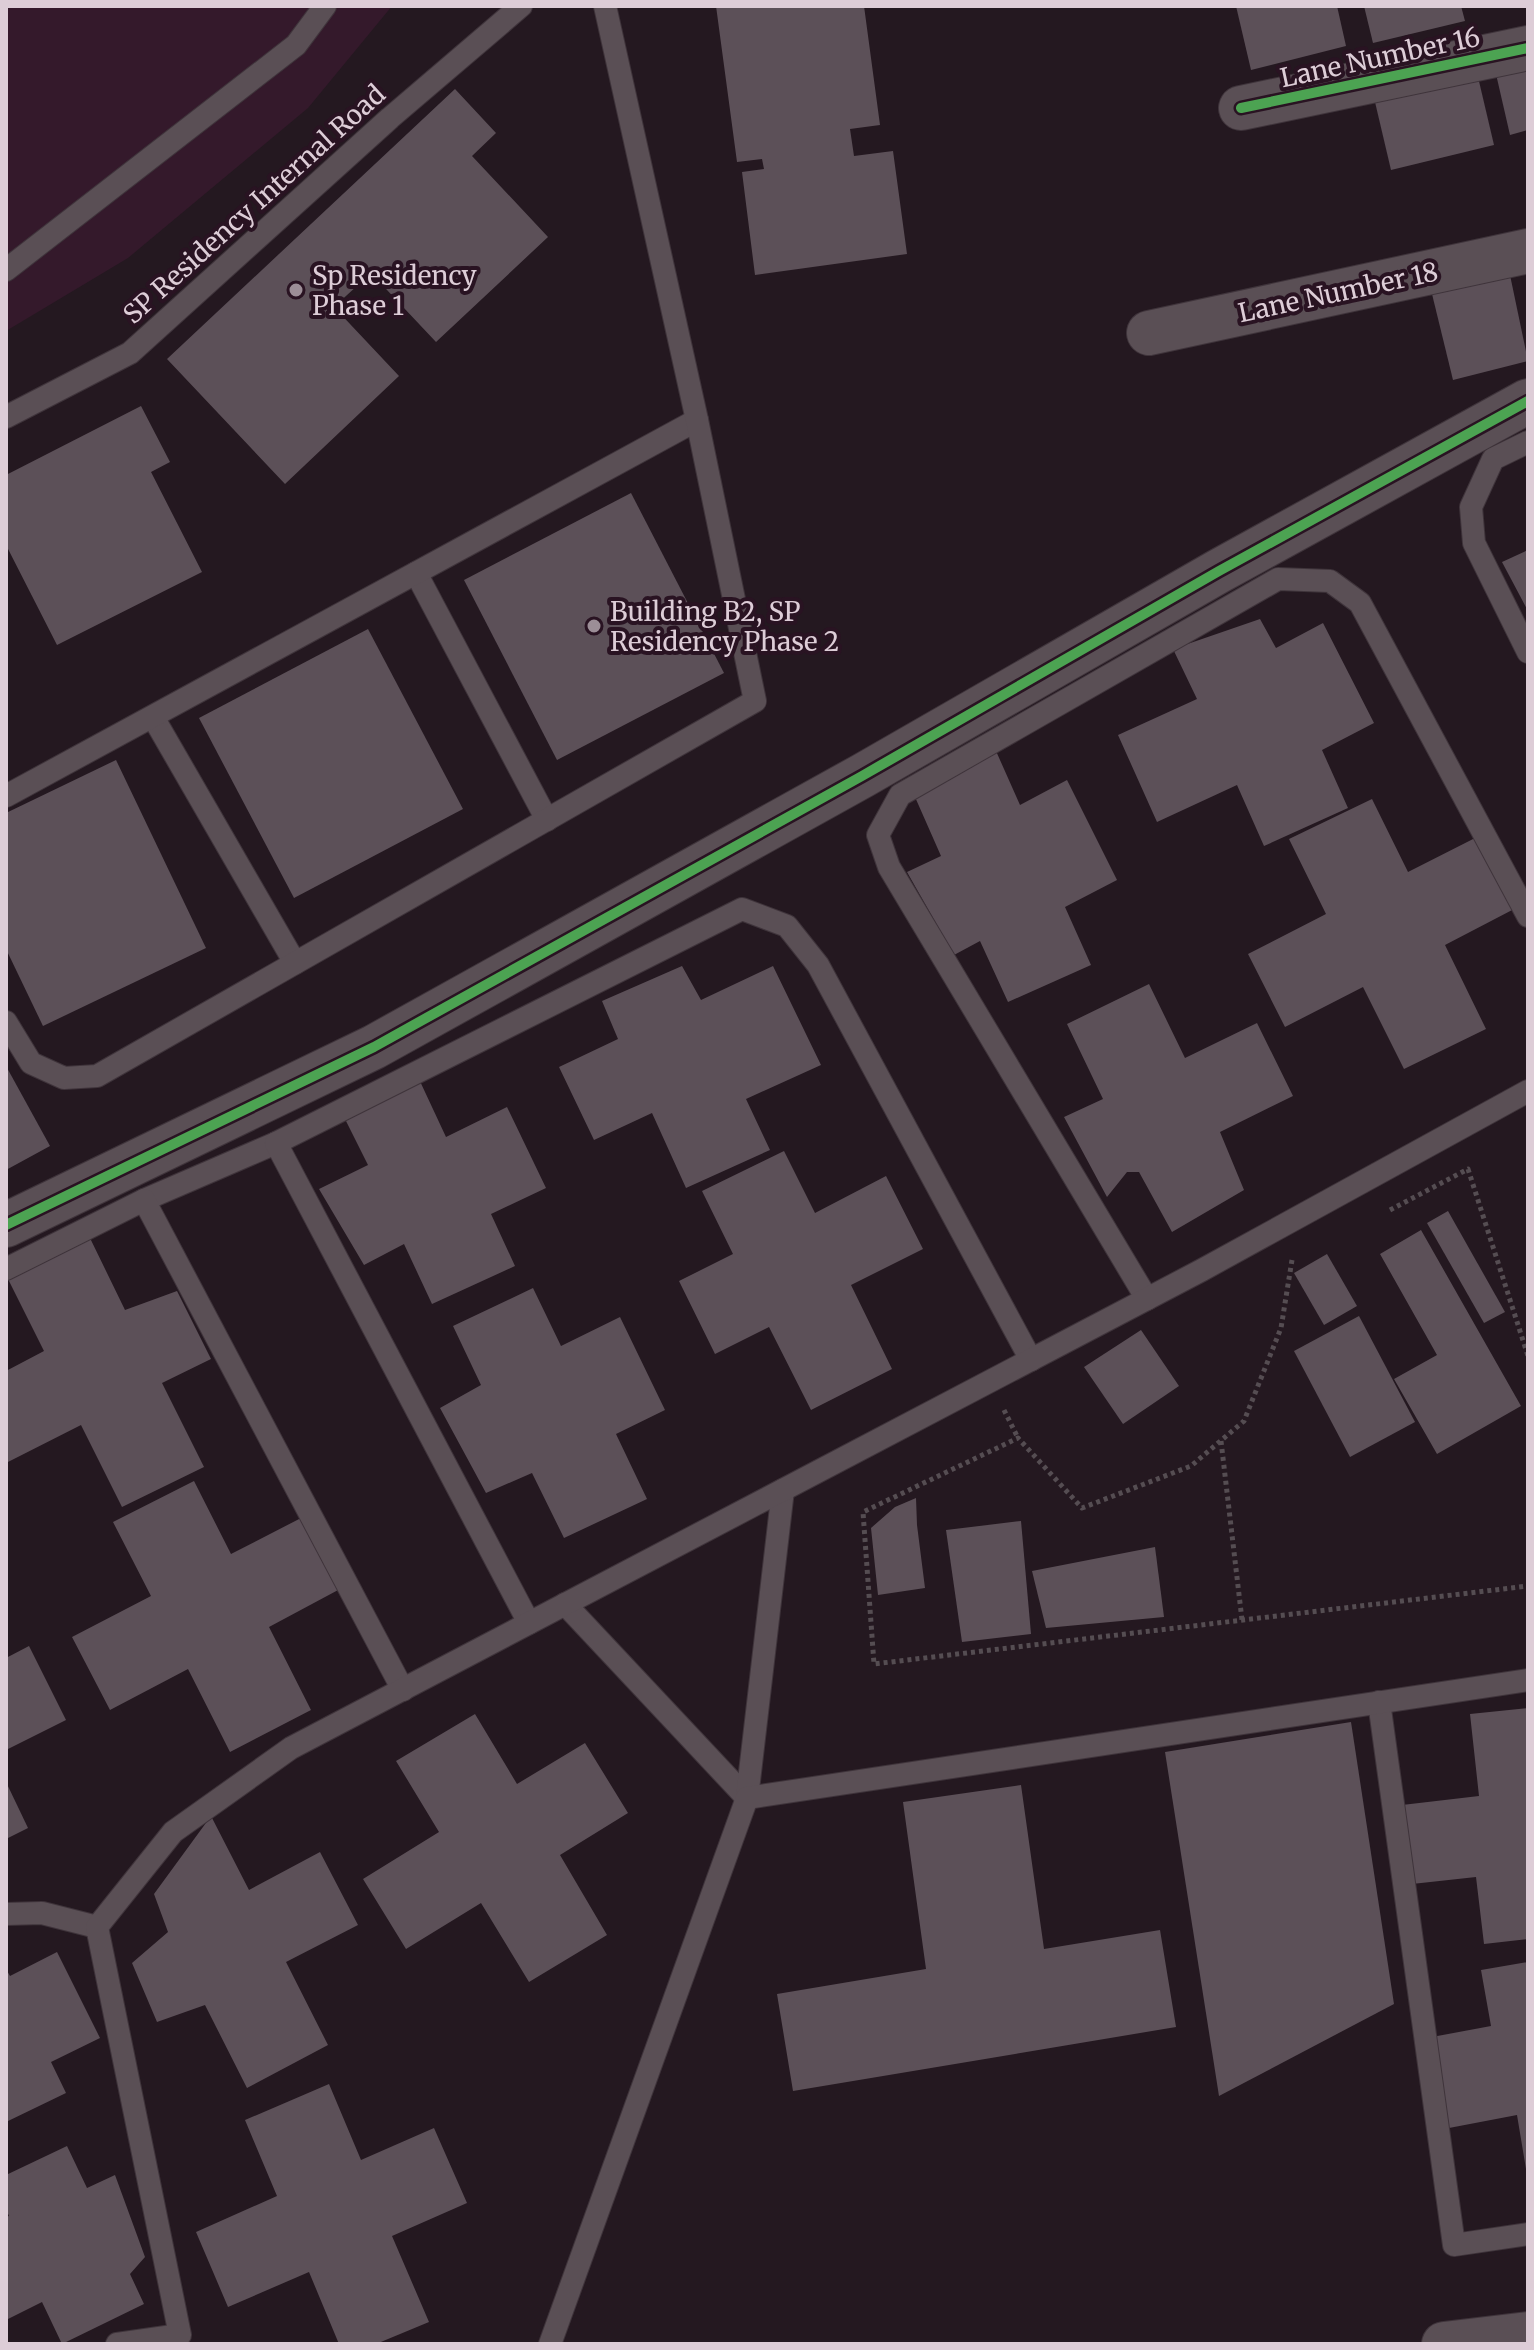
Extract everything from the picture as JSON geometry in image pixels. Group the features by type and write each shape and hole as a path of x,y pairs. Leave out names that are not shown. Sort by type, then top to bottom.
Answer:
{"street":[{"name":"Lane Number 16","path":"1241,108 1528,48"},
{"name":"Lane Number 18","path":"1149,333 1528,251"},
{"path":"6,1225 374,1047 849,784 1219,571 1528,401"},
{"path":"1444,2344 1528,2334"}],"lane":[{"path":"6,270 296,45 325,6"},
{"name":"SP Residency Internal Road","path":"6,417 130,353 390,118 521,6"},
{"path":"6,1022 31,1063 64,1078 97,1076 755,701 697,420 605,6"},
{"path":"6,796 697,420"},
{"path":"1528,442 1493,459 1471,507 1474,543 1528,652"},
{"path":"416,573 547,820"},
{"path":"1147,1299 889,867 878,835 900,795 1278,579 1330,581 1360,603 1528,916"},
{"path":"153,717 295,963"},
{"path":"6,1269 144,1200 276,1143 742,909 787,926 818,965 1031,1360"},
{"path":"97,1927 173,1832 291,1748 1147,1299 1528,1091"},
{"path":"276,1143 529,1623"},
{"path":"144,1200 403,1690"},
{"path":"550,2344 747,1798 783,1490"},
{"path":"565,1604 747,1798"},
{"path":"747,1798 1528,1680"},
{"path":"1379,1702 1454,2245 1528,2234"},
{"path":"6,1914 42,1913 97,1927"},
{"path":"97,1927 180,2335 117,2344"}],"path":[{"path":"1386,1212 1468,1169 1528,1356"},
{"path":"1305,1254 1291,1261 1281,1328 1244,1421 1191,1466 1082,1508 1018,1438 863,1512 874,1664 1528,1586"},
{"path":"1221,1440 1242,1620"}],"shaded area":[{"path":"6,6 392,6 308,108 128,258 6,331"}],"building":[{"path":"716,6 864,6 880,125 850,129 854,156 893,151 907,254 755,275 742,172 764,169 762,159 737,162"},
{"path":"1236,6 1337,6 1346,46 1251,70"},
{"path":"1364,6 1461,6 1465,21 1373,43"},
{"path":"1528,66 1528,130 1510,135 1496,74"},
{"path":"1478,77 1494,145 1391,170 1375,102"},
{"name":"Sp Residency Phase 1","path":"455,89 496,133 472,156 548,237 436,342 371,273 334,307 399,376 285,484 167,359"},
{"path":"1510,275 1528,361 1453,380 1432,294"},
{"path":"141,406 170,462 151,472 202,572 57,645 6,545 6,475"},
{"name":"Building B2, SP Residency Phase 2","path":"631,493 724,673 557,760 464,580"},
{"path":"1528,550 1528,611 1502,562"},
{"path":"1260,619 1276,648 1323,623 1374,723 1322,750 1348,808 1264,846 1237,785 1157,822 1118,735 1197,699 1173,649"},
{"path":"368,629 463,809 294,898 199,718"},
{"path":"996,751 1020,805 1067,780 1117,880 1065,907 1091,965 1008,1002 980,941 954,955 907,872 941,856 915,797"},
{"path":"116,760 206,948 43,1026 6,949 6,813"},
{"path":"1372,799 1408,872 1479,836 1516,908 1445,945 1486,1029 1404,1069 1363,987 1285,1027 1248,954 1326,914 1289,839"},
{"path":"682,966 701,1000 773,966 821,1065 746,1099 770,1150 686,1188 652,1113 594,1140 559,1067 618,1039 602,1001"},
{"path":"1149,984 1185,1058 1257,1023 1293,1096 1220,1132 1244,1190 1172,1232 1139,1172 1127,1172 1107,1197 1064,1117 1103,1099 1067,1024"},
{"path":"6,1066 50,1146 6,1170"},
{"path":"418,1077 446,1137 507,1107 546,1188 491,1214 515,1266 432,1304 404,1244 364,1265 319,1189 368,1165 345,1119"},
{"path":"784,1151 815,1213 886,1176 923,1249 851,1285 892,1369 811,1410 769,1327 715,1354 679,1281 733,1254 702,1191"},
{"path":"1448,1211 1505,1312 1484,1323 1427,1223"},
{"path":"1421,1230 1521,1406 1437,1454 1394,1379 1437,1355 1380,1254"},
{"path":"89,1236 125,1310 177,1291 211,1359 162,1383 204,1467 122,1507 81,1425 6,1463 6,1371 44,1351 7,1277"},
{"path":"1327,1254 1357,1306 1324,1325 1294,1273"},
{"path":"533,1288 561,1346 620,1317 665,1410 616,1434 647,1499 564,1538 532,1473 486,1493 440,1408 481,1385 453,1326"},
{"path":"1359,1316 1415,1422 1350,1457 1294,1351"},
{"path":"1141,1330 1179,1386 1123,1424 1084,1367"},
{"path":"194,1481 231,1554 303,1517 340,1589 269,1627 311,1710 230,1752 188,1669 110,1710 72,1637 151,1596 113,1522"},
{"path":"916,1498 925,1588 878,1595 871,1528 895,1507"},
{"path":"1021,1521 1031,1634 962,1642 946,1530"},
{"path":"1155,1547 1164,1617 1046,1628 1032,1571"},
{"path":"29,1646 66,1720 6,1750 6,1658"},
{"path":"1528,1708 1528,1939 1484,1944 1476,1877 1412,1884 1402,1805 1479,1796 1470,1714"},
{"path":"475,1714 517,1784 585,1743 628,1813 560,1855 607,1935 529,1982 481,1903 406,1949 363,1879 439,1832 396,1761"},
{"path":"1351,1722 1394,2004 1219,2096 1165,1752"},
{"path":"6,1782 28,1828 6,1839"},
{"path":"1021,1785 1044,1949 1160,1930 1176,2027 793,2091 777,1994 926,1969 903,1802"},
{"path":"211,1816 249,1890 320,1852 358,1925 286,1962 328,2045 247,2088 205,2005 157,2022 132,1963 168,1932 154,1894"},
{"path":"57,1952 100,2038 51,2062 66,2093 6,2122 6,1969 10,1976"},
{"path":"1528,1962 1526,2169 1517,2115 1449,2128 1432,2037 1491,2026 1481,1970"},
{"path":"329,2084 361,2160 434,2128 467,2203 392,2236 429,2322 376,2344 339,2344 309,2272 228,2307 196,2232 277,2196 245,2120"},
{"path":"67,2146 87,2188 115,2175 145,2257 130,2274 144,2304 62,2344 42,2302 6,2320 6,2217 9,2216 6,2209 6,2175"}],"cycle path":[{"path":"1241,108 1528,48"},
{"path":"6,1225 374,1047 862,776 1219,571 1528,401"}],"place":[{"name":"Sp Residency Phase 1","path":"296,290"},
{"name":"Building B2, SP Residency Phase 2","path":"594,626"}]}
